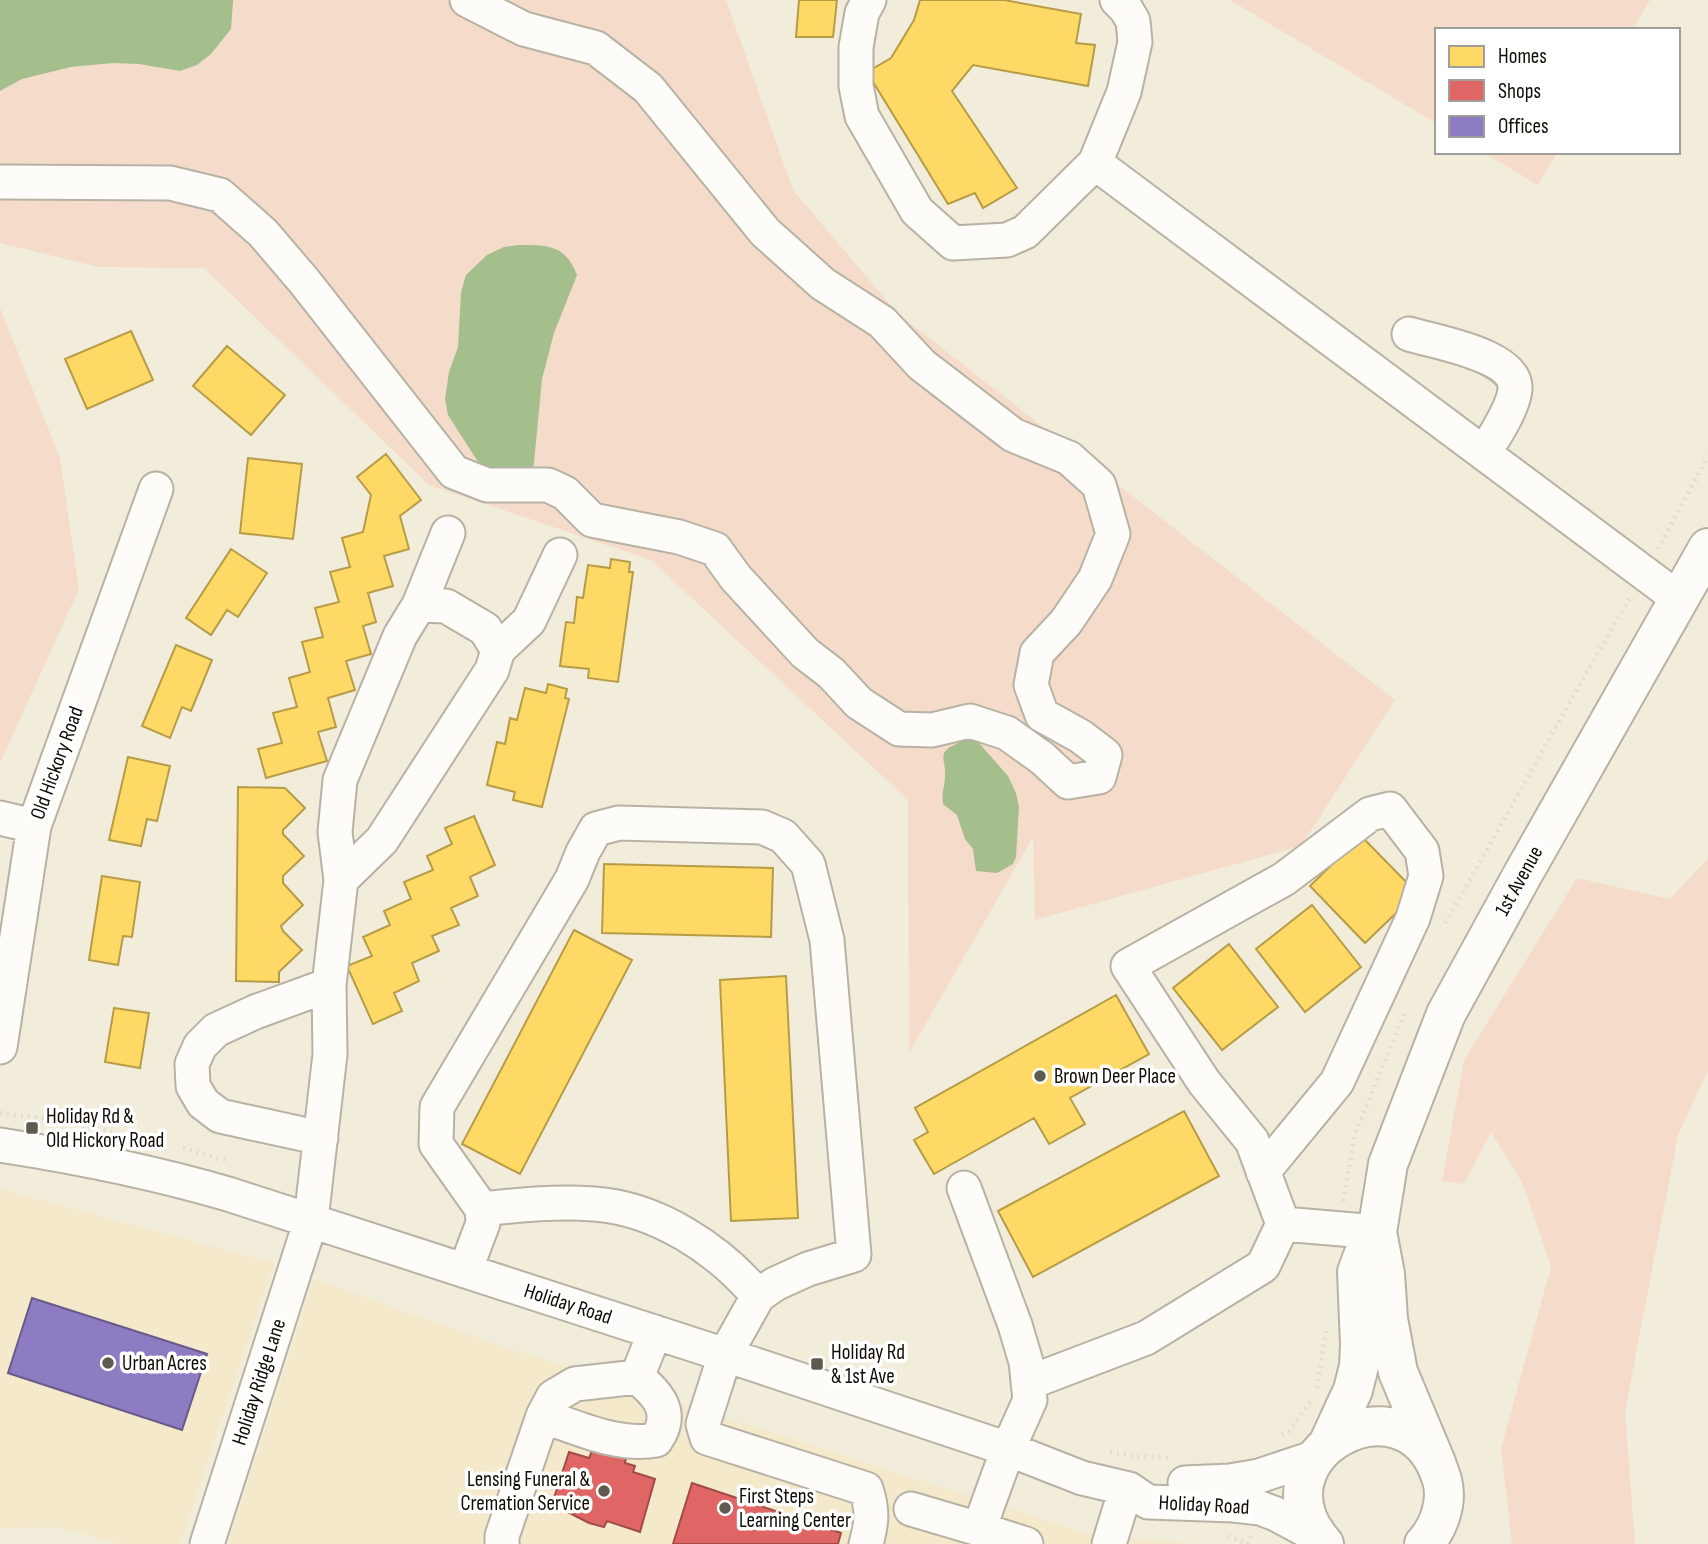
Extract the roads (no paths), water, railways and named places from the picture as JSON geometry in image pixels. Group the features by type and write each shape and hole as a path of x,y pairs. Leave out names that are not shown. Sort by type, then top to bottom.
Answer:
{"main road":[{"name":"1st Avenue","path":"1425,1543 1437,1525 1443,1505 1443,1485 1398,1372 1388,1319 1385,1274 1377,1232 1388,1164 1446,1014 1708,548"},
{"name":"1st Avenue","path":"1320,1540 1307,1518 1304,1497 1306,1476 1353,1390 1359,1366 1360,1345 1357,1272 1377,1232"},
{"path":"1322,1450 1347,1431 1367,1426 1388,1427 1408,1435 1425,1447 1437,1465"}],"street":[{"path":"0,182 170,183 220,195 263,233 304,281 454,472 487,485 548,485 565,493 592,520 679,537 715,549 736,578 805,653 831,673 859,703 899,729 932,730 970,721 1007,733 1042,758 1068,782 1100,777 1105,755 1080,736 1042,715 1031,685 1037,653 1066,622 1095,579 1113,534 1100,485 1069,458 1013,435 922,365 882,321 823,284 765,232 648,88 596,48 524,29 467,0"},
{"path":"869,0 862,13 856,47 856,86 862,116 917,212 953,243 1007,240 1026,232 1095,163 1124,92 1135,42 1133,22 1117,0"},
{"path":"1095,163 1679,598"},
{"path":"1409,334 1491,358 1514,379 1515,391 1504,418 1484,453"},
{"name":"Old Hickory Road","path":"0,1047 34,826 156,489"},
{"name":"Holiday Ridge Lane","path":"206,1544 311,1220 330,1054 328,985 341,880 335,832 340,780 400,636 418,605 448,533"},
{"path":"341,880 382,840 492,670 498,650 529,621 560,555"},
{"path":"418,605 446,606 466,617 485,629 498,650"},
{"path":"1028,1383 1146,1338 1263,1266 1283,1224 1263,1172 1252,1141 1204,1082 1128,966 1284,879 1370,814 1390,810 1422,851 1426,876 1413,918 1337,1082 1263,1172"},
{"path":"0,818 34,826"},
{"path":"466,1271 483,1223 482,1209 436,1144 437,1107 572,879 596,829 619,823 762,827 783,836 808,864 827,940 854,1255 808,1269 775,1284 758,1296 725,1355 703,1424 707,1438 866,1489 872,1506 873,1523 866,1544"},
{"path":"321,1138 220,1116 203,1104 193,1086 192,1064 200,1046 216,1030 255,1012 328,985"},
{"name":"Holiday Road","path":"0,1145 80,1157 155,1173 229,1194 1008,1449 1082,1478 1128,1489 1148,1502 1260,1508 1276,1514 1320,1540"},
{"path":"964,1188 1015,1325 1026,1362 1030,1400 1008,1449 979,1529"},
{"path":"482,1209 538,1203 597,1204 646,1215 690,1237 739,1273 758,1296"},
{"path":"1283,1224 1377,1232"},
{"path":"637,1377 655,1332"},
{"path":"502,1544 502,1536 543,1416 553,1398 575,1384 637,1377 653,1390 662,1404 665,1420 663,1431 656,1440 642,1442 607,1437 543,1416"},
{"name":"Holiday Road","path":"1128,1489 1152,1482 1230,1481 1259,1476 1322,1450"},
{"path":"1109,1544 1128,1489"},
{"path":"911,1509 1026,1544"}],"place":[{"name":"Brown Deer Place","path":"1040,1076"},
{"name":"Holiday Rd & Old Hickory Road","path":"32,1128"},
{"name":"Urban Acres","path":"108,1363"},
{"name":"Holiday Rd & 1st Ave","path":"817,1364"},
{"name":"Lensing Funeral & Cremation Service","path":"604,1491"},
{"name":"First Steps Learning Center","path":"725,1508"}]}
